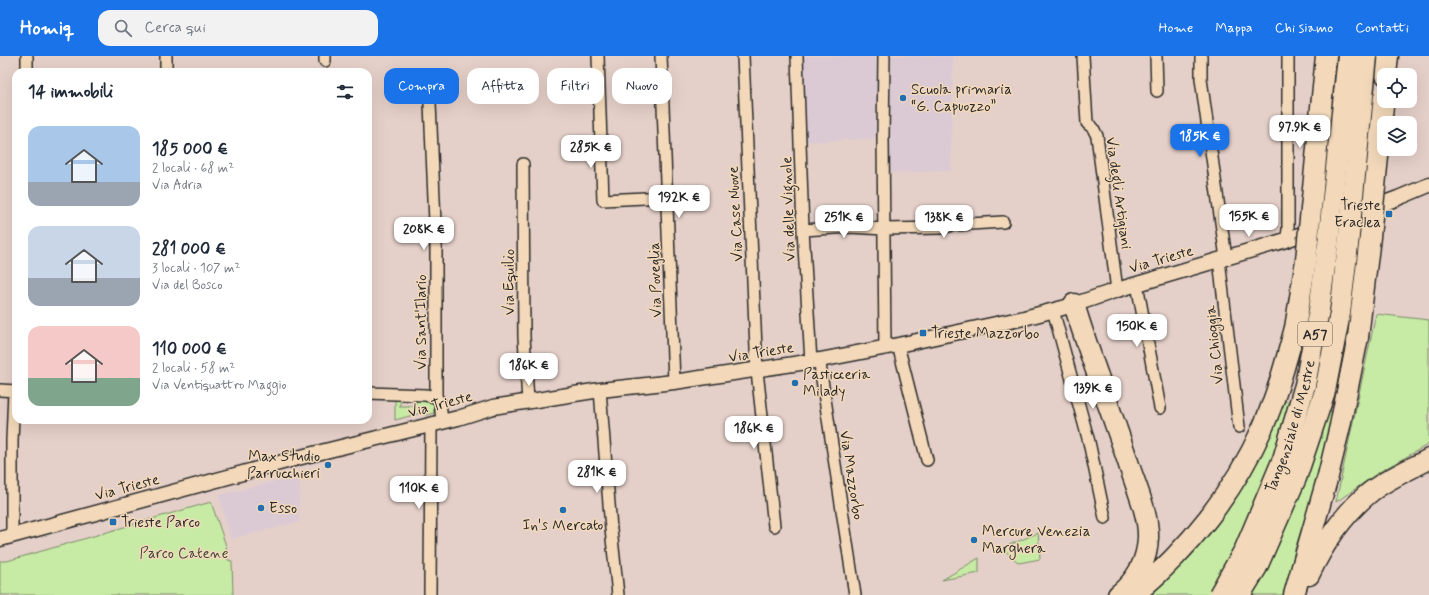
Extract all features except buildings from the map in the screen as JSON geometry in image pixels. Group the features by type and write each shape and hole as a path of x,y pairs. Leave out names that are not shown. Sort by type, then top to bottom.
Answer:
{"highway":[{"name":"A57","path":"1134,595 1166,566 1195,535 1216,508 1258,438 1268,416 1295,328 1306,260 1326,56"},
{"name":"Tangenziale di Mestre","path":"1219,595 1245,550 1283,459 1305,385 1319,310 1328,244 1348,56"},
{"name":"Tangenziale di Mestre","path":"1240,595 1257,567 1296,478 1325,391 1340,313 1367,56"},
{"path":"1387,68 1388,56"},
{"path":"1294,595 1328,476 1358,337 1383,108"},
{"path":"1074,304 1119,433 1141,502 1148,533 1147,551 1142,566 1131,584 1118,595"},
{"path":"1302,595 1306,582 1320,552 1343,519 1369,494 1384,483 1429,459"}],"street":[{"path":"27,56 27,68"},
{"path":"166,56 166,68"},
{"path":"598,56 603,200 666,197"},
{"name":"Via Poveglia","path":"661,56 674,382"},
{"name":"Via Case Nuove","path":"743,56 757,371 774,526"},
{"name":"Via delle Vignole","path":"797,56 804,230 816,361"},
{"path":"884,56 884,228 892,346 927,460"},
{"name":"Via degli Artigiani","path":"1083,56 1087,123 1093,128 1096,136 1117,290"},
{"path":"1156,56 1157,91"},
{"name":"Via Chioggia","path":"1201,56 1201,79 1223,259 1239,427"},
{"path":"1286,240 1288,222 1288,56"},
{"name":"Via Sant'Ilario","path":"430,104 436,246 436,397 440,402 437,423 430,595"},
{"name":"Via Equilio","path":"523,164 524,337 528,400"},
{"name":"Via Trieste","path":"6,537 493,407 528,400 600,390 757,371 892,346 1024,318 1286,240 1429,186"},
{"path":"804,230 850,227 941,228 953,225 1003,222"},
{"path":"1137,284 1160,408"},
{"path":"1053,310 1089,442 1105,518"},
{"name":"Via Mazzorbo","path":"816,361 821,373 855,595"},
{"path":"0,390 12,391"},
{"path":"600,390 611,529 618,595"},
{"path":"372,393 425,395 436,397"},
{"path":"6,537 13,424"}],"shaded area":[{"path":"803,56 953,56 951,171 889,173 888,138 807,142"},
{"name":"Esso","path":"300,475 299,522 231,539 219,495"}],"green space":[{"path":"1376,314 1429,320 1429,444 1381,471 1336,502"},
{"path":"395,397 403,397 399,406 414,406 418,397 434,402 434,413 426,415 421,413 395,420"},
{"path":"1285,401 1334,412 1319,475 1295,549 1285,595 1150,595 1191,556 1224,514 1247,478"},
{"name":"Parco Catene","path":"211,502 226,546 228,560 232,561 233,595 0,595 0,561 7,561"},
{"path":"1038,533 1040,559 1019,563 1002,548"},
{"path":"979,558 979,573 942,580"}],"place":[{"name":"Scuola primaria “G. Capuozzo”","path":"903,98"},
{"name":"Trieste Eraclea","path":"1389,214"},
{"name":"Trieste Mazzorbo","path":"923,333"},
{"name":"Pasticceria Milady","path":"795,383"},
{"name":"Max Studio Parrucchieri","path":"328,465"},
{"name":"Esso","path":"261,508"},
{"name":"In's Mercato","path":"563,510"},
{"name":"Trieste Parco","path":"113,522"},
{"name":"Mercure Venezia Marghera","path":"974,540"}]}
